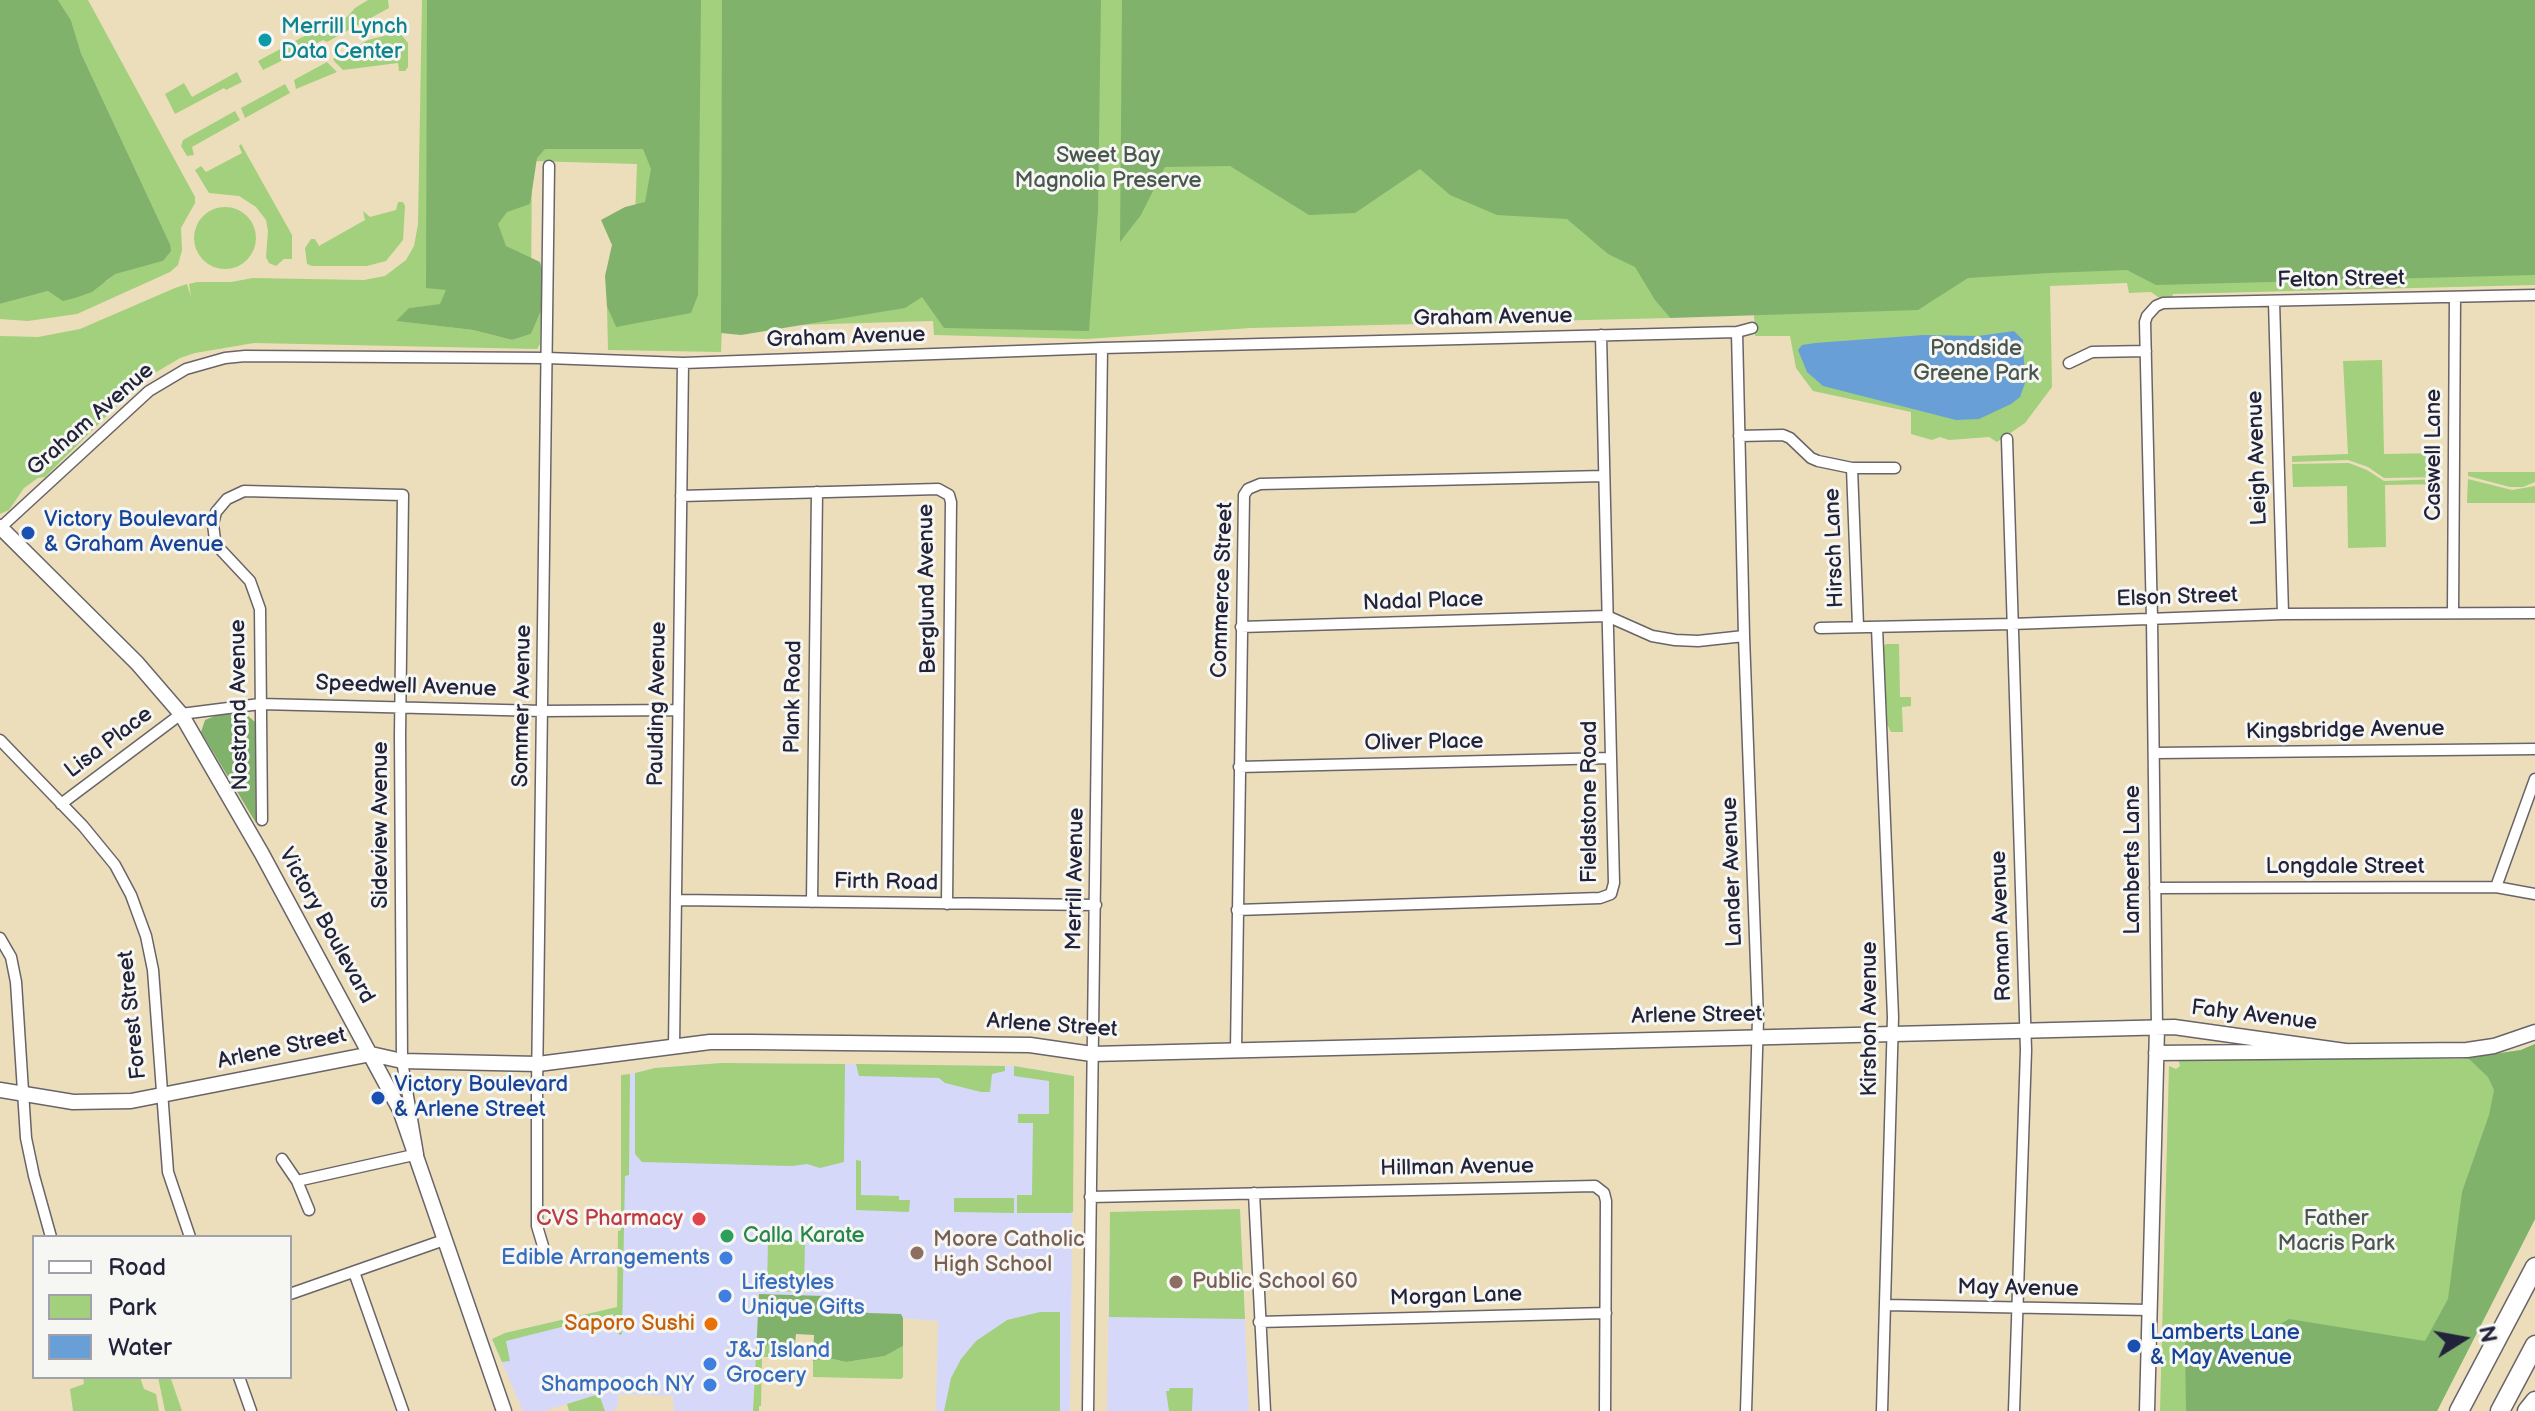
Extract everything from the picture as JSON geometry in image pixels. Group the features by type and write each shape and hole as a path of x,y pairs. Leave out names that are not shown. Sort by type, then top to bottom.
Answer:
{"highway":[{"path":"2459,1411 2535,1267"},
{"path":"2500,1411 2535,1345"},
{"path":"2527,1411 2535,1401"}],"street":[{"name":"Sommer Avenue","path":"543,1246 537,1226 549,166"},
{"name":"Felton Street","path":"2151,310 2163,303 2535,295"},
{"name":"Caswell Lane","path":"2453,612 2455,297"},
{"name":"Leigh Avenue","path":"2274,301 2283,614"},
{"name":"Lamberts Lane","path":"2147,1411 2157,1028 2155,753 2145,322 2151,310"},
{"name":"Graham Avenue","path":"0,527 149,391 186,369 206,362 245,356 547,358 683,363 1102,348 1737,332 1752,328"},
{"name":"Lander Avenue","path":"1737,332 1758,1036 1746,1411"},
{"name":"Fieldstone Road","path":"1237,910 1606,897 1611,894 1614,883 1601,335"},
{"name":"Merrill Avenue","path":"1088,1411 1102,348"},
{"path":"2069,363 2092,352 2146,351"},
{"name":"Paulding Avenue","path":"674,1047 683,363"},
{"name":"Hirsch Lane","path":"1739,436 1783,435 1811,458 1852,468 1895,468"},
{"name":"Roman Avenue","path":"2007,439 2025,1031 2014,1411"},
{"name":"Hirsch Lane","path":"1852,468 1858,626"},
{"name":"Commerce Street","path":"1236,1050 1243,501 1248,489 1253,486 1604,476"},
{"name":"Berglund Avenue","path":"681,496 944,490 951,502 947,904"},
{"name":"Nostrand Avenue","path":"262,820 260,609 250,581 215,540 213,524 221,505 236,493 248,491 403,495"},
{"name":"Plank Road","path":"812,902 817,492"},
{"name":"Sideview Avenue","path":"403,495 400,707 402,1061 418,1154"},
{"name":"Victory Boulevard","path":"0,527 137,663 181,714 400,1110 418,1154 444,1240 504,1411"},
{"name":"Elson Street","path":"1820,628 2283,614 2535,613"},
{"path":"1607,616 1652,636 1675,640 1744,636"},
{"name":"Nadal Place","path":"1241,627 1607,616"},
{"name":"Kirshon Avenue","path":"1877,627 1893,1034 1882,1411"},
{"name":"Speedwell Avenue","path":"181,714 260,704 543,711 678,710"},
{"name":"Lisa Place","path":"61,804 181,714"},
{"name":"Forest Street","path":"0,740 115,865 131,895 146,936 154,985 168,1172 189,1235"},
{"name":"Kingsbridge Avenue","path":"2155,753 2535,749"},
{"name":"Oliver Place","path":"1239,767 1611,758"},
{"path":"2496,887 2535,779"},
{"name":"Longdale Street","path":"2155,888 2496,887 2535,894"},
{"name":"Firth Road","path":"676,900 1096,905"},
{"path":"0,938 11,957 16,982 22,1094 34,1176 50,1235"},
{"name":"Fahy Avenue","path":"2157,1028 2174,1027 2345,1051"},
{"name":"Arlene Street","path":"0,1090 73,1102 101,1103 161,1097 371,1054 402,1061 538,1064 674,1047 751,1042 1030,1045 1092,1054 2157,1028"},
{"name":"Fahy Avenue","path":"2156,1053 2467,1050 2494,1046 2535,1032"},
{"path":"297,1181 418,1154"},
{"path":"282,1159 297,1181 309,1210"},
{"name":"Hillman Avenue","path":"1090,1197 1595,1186 1604,1193 1606,1201 1605,1411"},
{"path":"1254,1193 1265,1411"},
{"path":"292,1293 444,1240"},
{"path":"354,1272 403,1411"},
{"name":"May Avenue","path":"1885,1305 2149,1310"},
{"name":"Morgan Lane","path":"1259,1322 1606,1313"},
{"path":"240,1379 251,1411"}],"shaded area":[{"name":"Moore Catholic High School","path":"722,1063 1014,1066 1074,1076 1070,1411 936,1411 938,1321 903,1318 901,1314 868,1313 855,1307 826,1306 826,1296 759,1294 753,1411 674,1411 673,1396 619,1394 617,1407 613,1411 605,1411 599,1394 544,1411 523,1411 492,1339 505,1333 617,1307 622,1175 629,1175 630,1074 655,1068"},
{"name":"Public School 60","path":"1240,1209 1249,1411 1107,1411 1110,1212"}],"green space":[{"path":"0,0 58,0 71,20 81,53 170,244 171,251 163,261 115,274 92,292 75,298 63,301 48,291 0,304"},
{"path":"58,0 88,0 195,197 195,203 181,228 182,250 178,265 170,272 77,314 28,321 0,319 0,304 48,291 57,295 107,281 115,273 163,261 170,244 81,53 71,20"},
{"path":"368,0 388,0 389,8 327,42 323,40 263,70 258,61 336,19 347,17"},
{"name":"Sweet Bay Magnolia Preserve","path":"422,0 2535,0 2535,285 2173,294 2172,297 2158,297 2151,292 2129,293 2127,283 2050,286 2052,387 2025,423 1997,442 1989,437 1949,440 1940,437 1932,440 1911,434 1911,412 1813,391 1796,368 1790,336 1755,336 1754,315 1656,300 1670,318 1251,328 1086,339 934,335 933,321 722,327 721,352 608,350 607,307 616,327 633,275 637,164 532,161 531,293 410,308 398,321 473,330 512,340 531,334 541,311 540,344 537,349 254,343 195,353 180,358 143,380 45,477 24,488 9,510 0,514 0,336 38,337 80,329 187,284 191,297 189,284 197,282 231,282 253,278 364,280 385,276 406,260 414,246 418,224"},
{"path":"427,0 701,0 698,295 691,313 616,327 607,307 605,276 612,245 601,220 625,207 645,202 651,169 643,149 545,149 537,158 530,204 507,212 498,224 506,246 540,262 544,277 541,311 531,334 512,340 473,330 396,321 409,308 440,304 446,290 426,288"},
{"path":"722,0 1101,0 1098,211 1089,331 944,328 922,297 905,308 741,335 721,333"},
{"path":"1122,0 2535,0 2535,275 2156,285 2127,270 2049,273 1968,278 1918,310 1670,318 1635,267 1608,254 1567,219 1497,215 1450,195 1420,169 1355,213 1309,215 1230,166 1165,167 1141,215 1120,242"},
{"path":"399,32 408,43 408,67 405,71 399,71 398,63 343,70 333,59 368,40"},
{"path":"327,62 337,72 296,89 294,80"},
{"path":"237,72 242,82 175,114 165,94 184,83 192,97"},
{"path":"285,84 290,93 245,118 241,108"},
{"path":"235,111 240,120 192,147 194,155 187,156 181,146 183,140"},
{"path":"241,144 292,235 292,259 284,259 276,266 269,263 266,257 266,220 256,207 239,196 209,193 195,170 201,166 206,172 242,153"},
{"path":"398,202 403,202 405,206 403,240 386,261 367,266 307,264 305,248 311,239 315,239 319,246 365,220 363,211 370,217 396,210"},
{"path":"225,207 237,209 247,216 254,226 254,250 247,260 237,267 225,269 213,267 203,260 196,250 194,238 196,226 203,216 213,209"},
{"path":"2382,360 2384,454 2440,453 2440,477 2384,478 2368,467 2348,460 2292,462 2292,456 2348,454 2343,361"},
{"path":"2349,463 2384,481 2439,479 2440,484 2385,485 2386,547 2348,548 2347,486 2293,487 2292,464"},
{"path":"2468,472 2535,472 2535,482 2523,487 2510,487 2468,476"},
{"path":"2468,479 2512,490 2535,486 2535,503 2467,503"},
{"path":"1886,644 1899,644 1900,697 1911,697 1911,706 1902,707 1903,732 1891,732 1887,724"},
{"path":"222,713 247,715 255,722 256,823 201,732 205,720"},
{"name":"Father Macris Park","path":"2535,1044 2535,1219 2437,1411 2160,1411 2169,1066 2176,1069 2180,1066 2178,1058 2461,1059 2521,1050"},
{"path":"2535,1044 2535,1219 2437,1411 2186,1411 2185,1343 2188,1338 2200,1335 2238,1341 2261,1335 2289,1319 2425,1341 2448,1299 2462,1192 2489,1115 2494,1090 2488,1077 2468,1058 2521,1050"},
{"path":"722,1063 845,1064 844,1162 820,1168 807,1164 642,1162 635,1154 635,1073 655,1068"},
{"path":"856,1064 1005,1066 1005,1071 992,1074 990,1092 981,1092 945,1083 939,1078 859,1076"},
{"path":"1014,1066 1074,1076 1073,1212 1017,1213 1017,1195 1032,1195 1033,1123 1018,1123 1018,1114 1049,1114 1049,1081 1014,1076"},
{"path":"630,1074 622,1334 619,1335 613,1314 506,1341 510,1361 502,1362 492,1339 505,1333 617,1307 618,1231 621,1230 621,1075"},
{"path":"856,1160 861,1161 861,1195 899,1196 899,1200 910,1200 909,1212 856,1210"},
{"path":"954,1198 1014,1198 1014,1213 954,1212"},
{"path":"1240,1209 1245,1319 1109,1317 1110,1212"},
{"path":"768,1240 805,1241 804,1292 767,1291"},
{"path":"759,1294 826,1296 826,1306 855,1307 868,1313 901,1314 903,1346 885,1356 846,1362 828,1358 813,1361 814,1335 796,1334 795,1344 766,1345 756,1354"},
{"path":"1040,1312 1060,1312 1060,1411 944,1411 951,1378 976,1341 1007,1320"},
{"path":"778,1344 777,1357 762,1357 761,1406 759,1411 753,1411 756,1354 766,1345"},
{"path":"903,1346 901,1379 813,1377 813,1361 828,1358 846,1362 885,1356"},
{"path":"83,1379 141,1379 144,1389 156,1394 159,1411 73,1411 70,1389 84,1384"},
{"path":"158,1379 171,1379 182,1411 165,1411"},
{"path":"1170,1388 1193,1388 1192,1411 1169,1411 1166,1391"},
{"path":"599,1394 605,1411 569,1411 567,1404"}],"water":[{"path":"2014,331 2023,340 2025,383 2020,397 1979,419 1956,420 1823,386 1807,372 1798,350 1802,345 1815,343 1923,335 1978,336"}],"place":[{"name":"Merrill Lynch Data Center","path":"265,40"},
{"name":"Victory Boulevard & Graham Avenue","path":"28,533"},
{"name":"Victory Boulevard & Arlene Street","path":"378,1098"},
{"name":"CVS Pharmacy","path":"699,1219"},
{"name":"Calla Karate","path":"727,1236"},
{"name":"Moore Catholic High School","path":"917,1253"},
{"name":"Edible Arrangements","path":"726,1258"},
{"name":"Public School 60","path":"1176,1282"},
{"name":"Lifestyles Unique Gifts","path":"725,1296"},
{"name":"Saporo Sushi","path":"711,1324"},
{"name":"Lamberts Lane & May Avenue","path":"2134,1346"},
{"name":"J&J Island Grocery","path":"710,1364"},
{"name":"Shampooch NY","path":"710,1385"}],"park label":[{"name":"Pondside Greene Park","path":"1976,362"}]}
